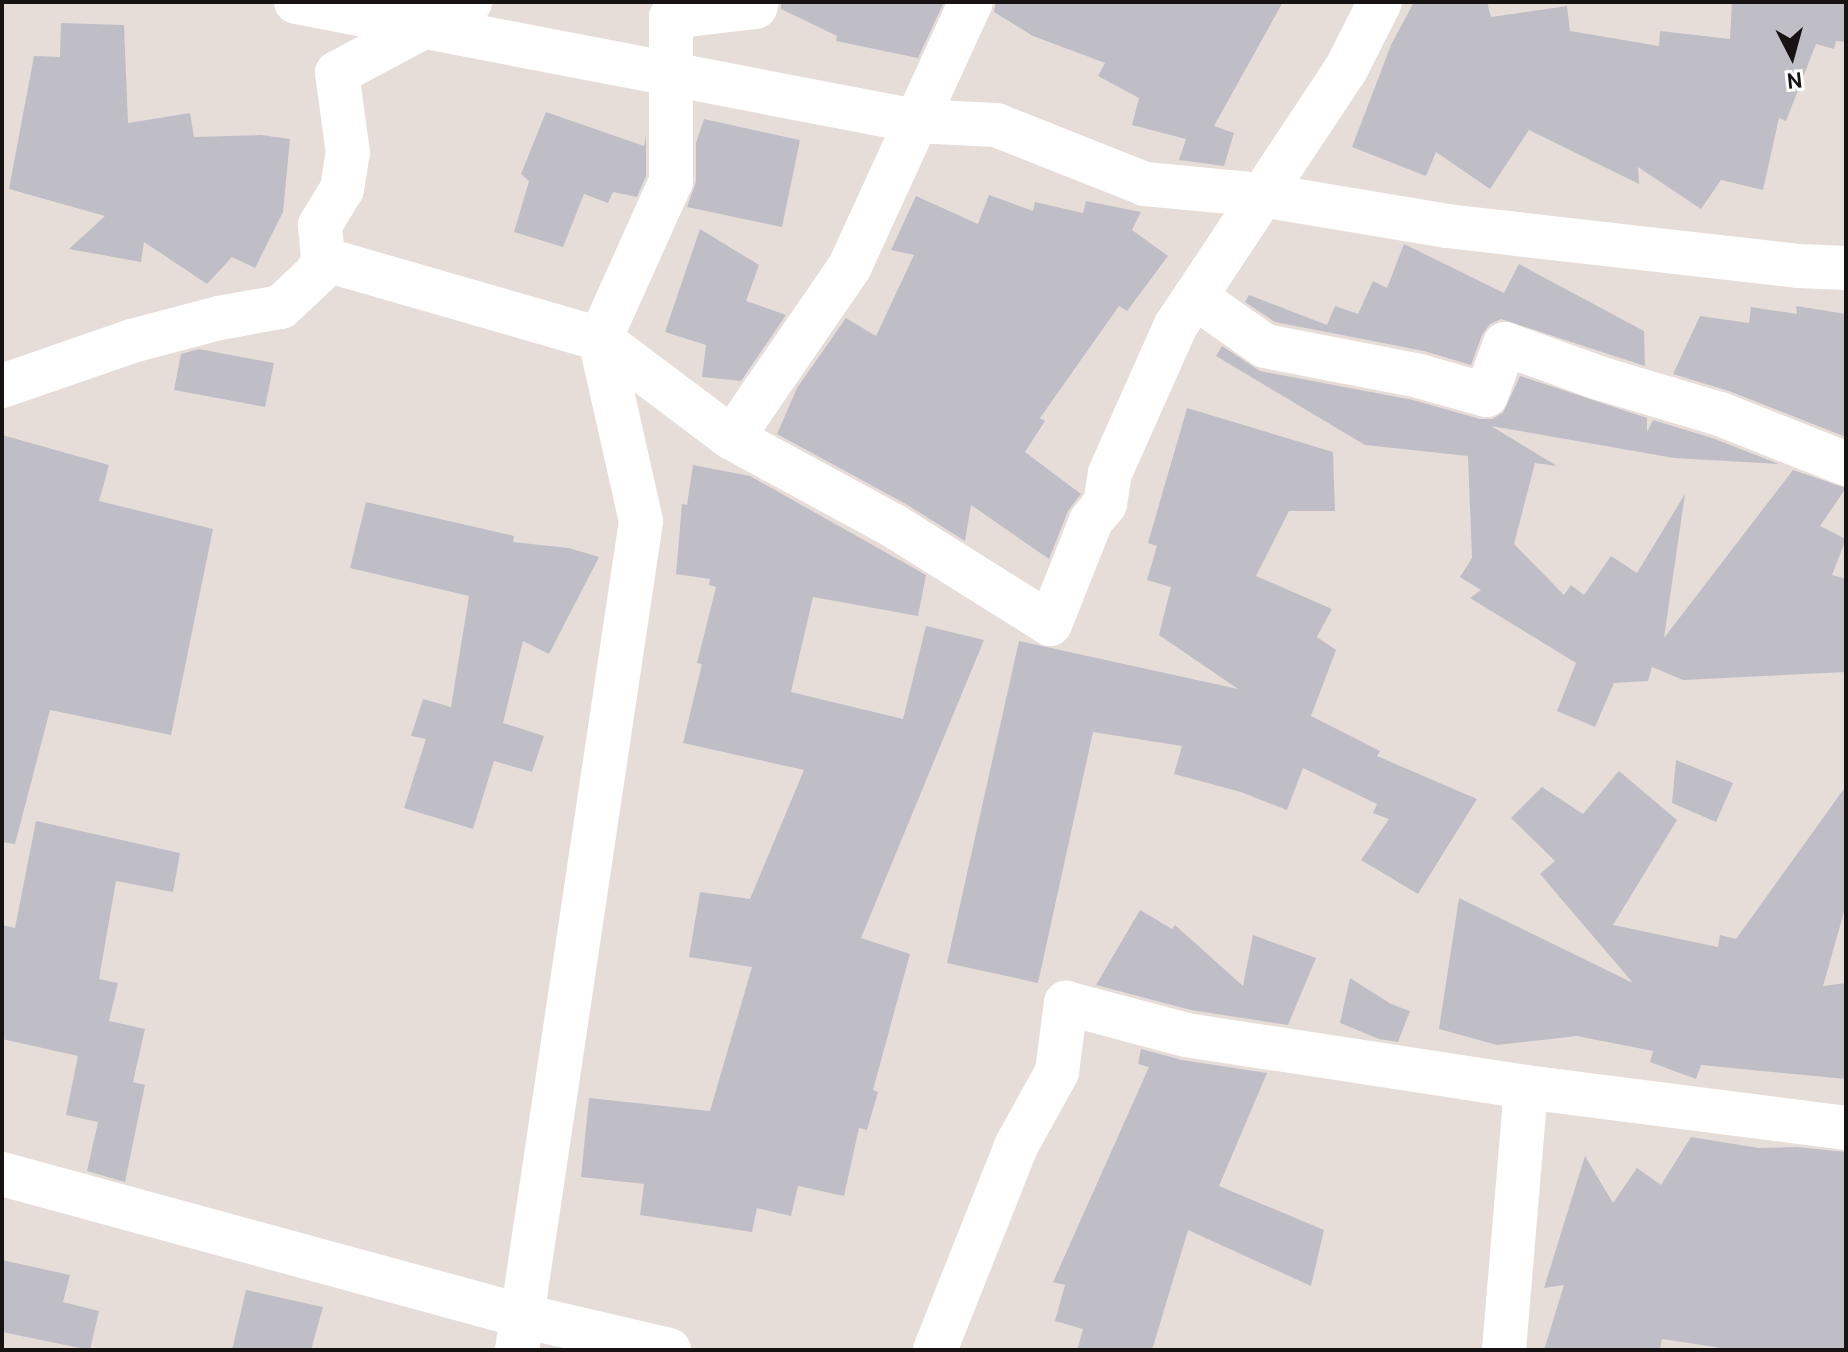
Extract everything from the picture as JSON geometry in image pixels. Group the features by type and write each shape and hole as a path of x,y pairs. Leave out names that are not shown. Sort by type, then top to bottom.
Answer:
{"street":[{"path":"296,2 671,77 915,121 996,125 1145,184 1262,195 1447,226 1799,266 1846,268"},
{"path":"2,386 132,341 219,318 281,307 318,272 323,259 320,225 342,189 348,153 337,73 470,2"},
{"path":"520,1333 641,521 600,339 671,181 671,17 755,7 757,2"},
{"path":"732,438 850,266 971,2"},
{"path":"323,259 600,339 732,438 894,526 1050,624 1091,521 1105,504 1110,473 1176,325 1346,69 1380,2"},
{"path":"1195,297 1265,346 1419,376 1486,395 1505,344 1599,378 1720,414 1846,464"},
{"path":"935,1350 1016,1146 1057,1072 1066,1003 1186,1035 1526,1087 1846,1128"},
{"path":"1504,1350 1526,1087"},
{"path":"2,1174 520,1333 669,1350"}],"building":[{"path":"781,2 944,2 918,58 836,41 837,36 781,9"},
{"path":"996,2 1283,2 1214,126 1234,133 1224,166 1179,160 1186,139 1132,125 1139,98 1098,76 1105,63 1033,36 994,12"},
{"path":"1414,2 1487,2 1491,17 1567,6 1570,31 1659,46 1660,31 1730,39 1732,2 1846,2 1846,42 1836,41 1834,49 1816,44 1786,121 1779,118 1763,190 1721,180 1701,209 1638,167 1639,184 1529,130 1490,189 1436,152 1426,176 1352,147 1391,45"},
{"path":"61,23 124,25 128,123 190,113 194,137 261,135 290,139 283,212 255,268 232,257 207,284 144,242 141,262 69,249 105,216 9,189 34,56 60,57"},
{"path":"546,112 644,146 646,136 646,176 637,197 613,192 608,203 584,194 563,247 514,232 529,181 521,174"},
{"path":"704,119 800,140 782,227 687,207 696,182 696,143"},
{"path":"989,195 1033,211 1035,202 1083,213 1086,201 1141,212 1132,230 1168,256 1127,311 1119,306 1040,418 1045,421 1025,452 1081,494 1068,511 1049,559 971,505 965,541 906,504 777,434 797,388 846,318 876,336 914,255 891,250 916,196 978,224"},
{"path":"700,229 759,265 746,301 786,315 741,381 702,377 706,345 665,332"},
{"path":"1404,244 1504,293 1519,264 1644,331 1645,366 1501,319 1490,324 1482,335 1471,365 1424,351 1275,322 1245,302 1249,295 1327,325 1335,306 1358,314 1373,281 1387,288"},
{"path":"1796,306 1846,314 1846,437 1729,391 1673,374 1700,316 1749,323 1751,307 1797,314"},
{"path":"1222,346 1260,371 1413,400 1480,419 1492,419 1503,413 1520,376 1647,418 1647,432 1653,420 1712,438 1779,464 1674,458 1491,426 1557,466 1535,463 1514,544 1564,595 1571,585 1584,595 1611,556 1637,573 1685,494 1664,638 1793,470 1846,488 1820,526 1846,539 1832,575 1846,579 1846,672 1683,680 1652,667 1648,681 1614,683 1595,727 1557,711 1576,663 1470,598 1481,590 1460,577 1472,558 1468,456 1365,445 1216,356"},
{"path":"199,349 274,363 265,407 174,390 181,354"},
{"path":"1187,408 1333,452 1335,511 1289,511 1256,576 1332,609 1317,637 1336,650 1311,716 1380,751 1377,756 1477,799 1418,894 1361,860 1389,819 1373,813 1377,804 1303,768 1287,810 1241,792 1174,774 1182,746 1093,732 1038,983 947,963 1019,641 1238,689 1159,635 1171,587 1147,580 1157,546 1148,543"},
{"path":"2,435 109,465 99,501 213,529 171,735 50,710 15,844 2,842"},
{"path":"693,465 750,476 926,575 918,616 813,597 791,692 903,719 926,626 984,640 861,938 910,954 873,1090 878,1092 867,1130 859,1128 844,1196 798,1186 791,1216 757,1208 752,1232 640,1215 644,1184 581,1177 589,1098 710,1111 752,967 689,957 700,892 750,899 804,770 683,743 702,664 697,663 716,587 709,585 710,579 676,574 682,504 687,505"},
{"path":"366,502 514,536 513,542 569,548 599,557 549,654 523,641 503,723 544,736 532,772 494,761 473,829 404,808 426,739 411,736 423,699 451,707 469,596 350,568"},
{"path":"1676,760 1733,783 1716,822 1672,803"},
{"path":"1619,771 1677,820 1613,925 1718,947 1720,935 1736,939 1846,786 1846,905 1823,986 1846,983 1846,1079 1701,1065 1696,1079 1650,1062 1653,1051 1577,1036 1497,1045 1439,1029 1459,898 1633,983 1540,874 1555,861 1511,818 1542,787 1583,814"},
{"path":"36,821 180,853 173,892 116,881 99,979 118,983 109,1021 145,1029 133,1082 145,1085 125,1182 87,1171 98,1122 66,1115 78,1056 2,1039 2,925 15,928"},
{"path":"1140,910 1172,929 1175,925 1243,986 1253,935 1316,958 1288,1025 1191,1010 1096,985"},
{"path":"1350,978 1391,1004 1410,1011 1398,1042 1379,1039 1340,1023"},
{"path":"1141,1049 1182,1060 1267,1073 1219,1186 1324,1230 1311,1286 1188,1230 1152,1350 1077,1350 1083,1329 1055,1321 1065,1285 1053,1282 1149,1067 1138,1064"},
{"path":"1691,1137 1759,1148 1797,1147 1846,1152 1846,1350 1735,1350 1662,1339 1660,1350 1544,1350 1564,1285 1544,1288 1585,1156 1613,1203 1637,1168 1661,1185"},
{"path":"2,1260 70,1275 63,1302 99,1311 90,1350 2,1332"},
{"path":"246,1290 323,1307 311,1350 232,1350"}]}
